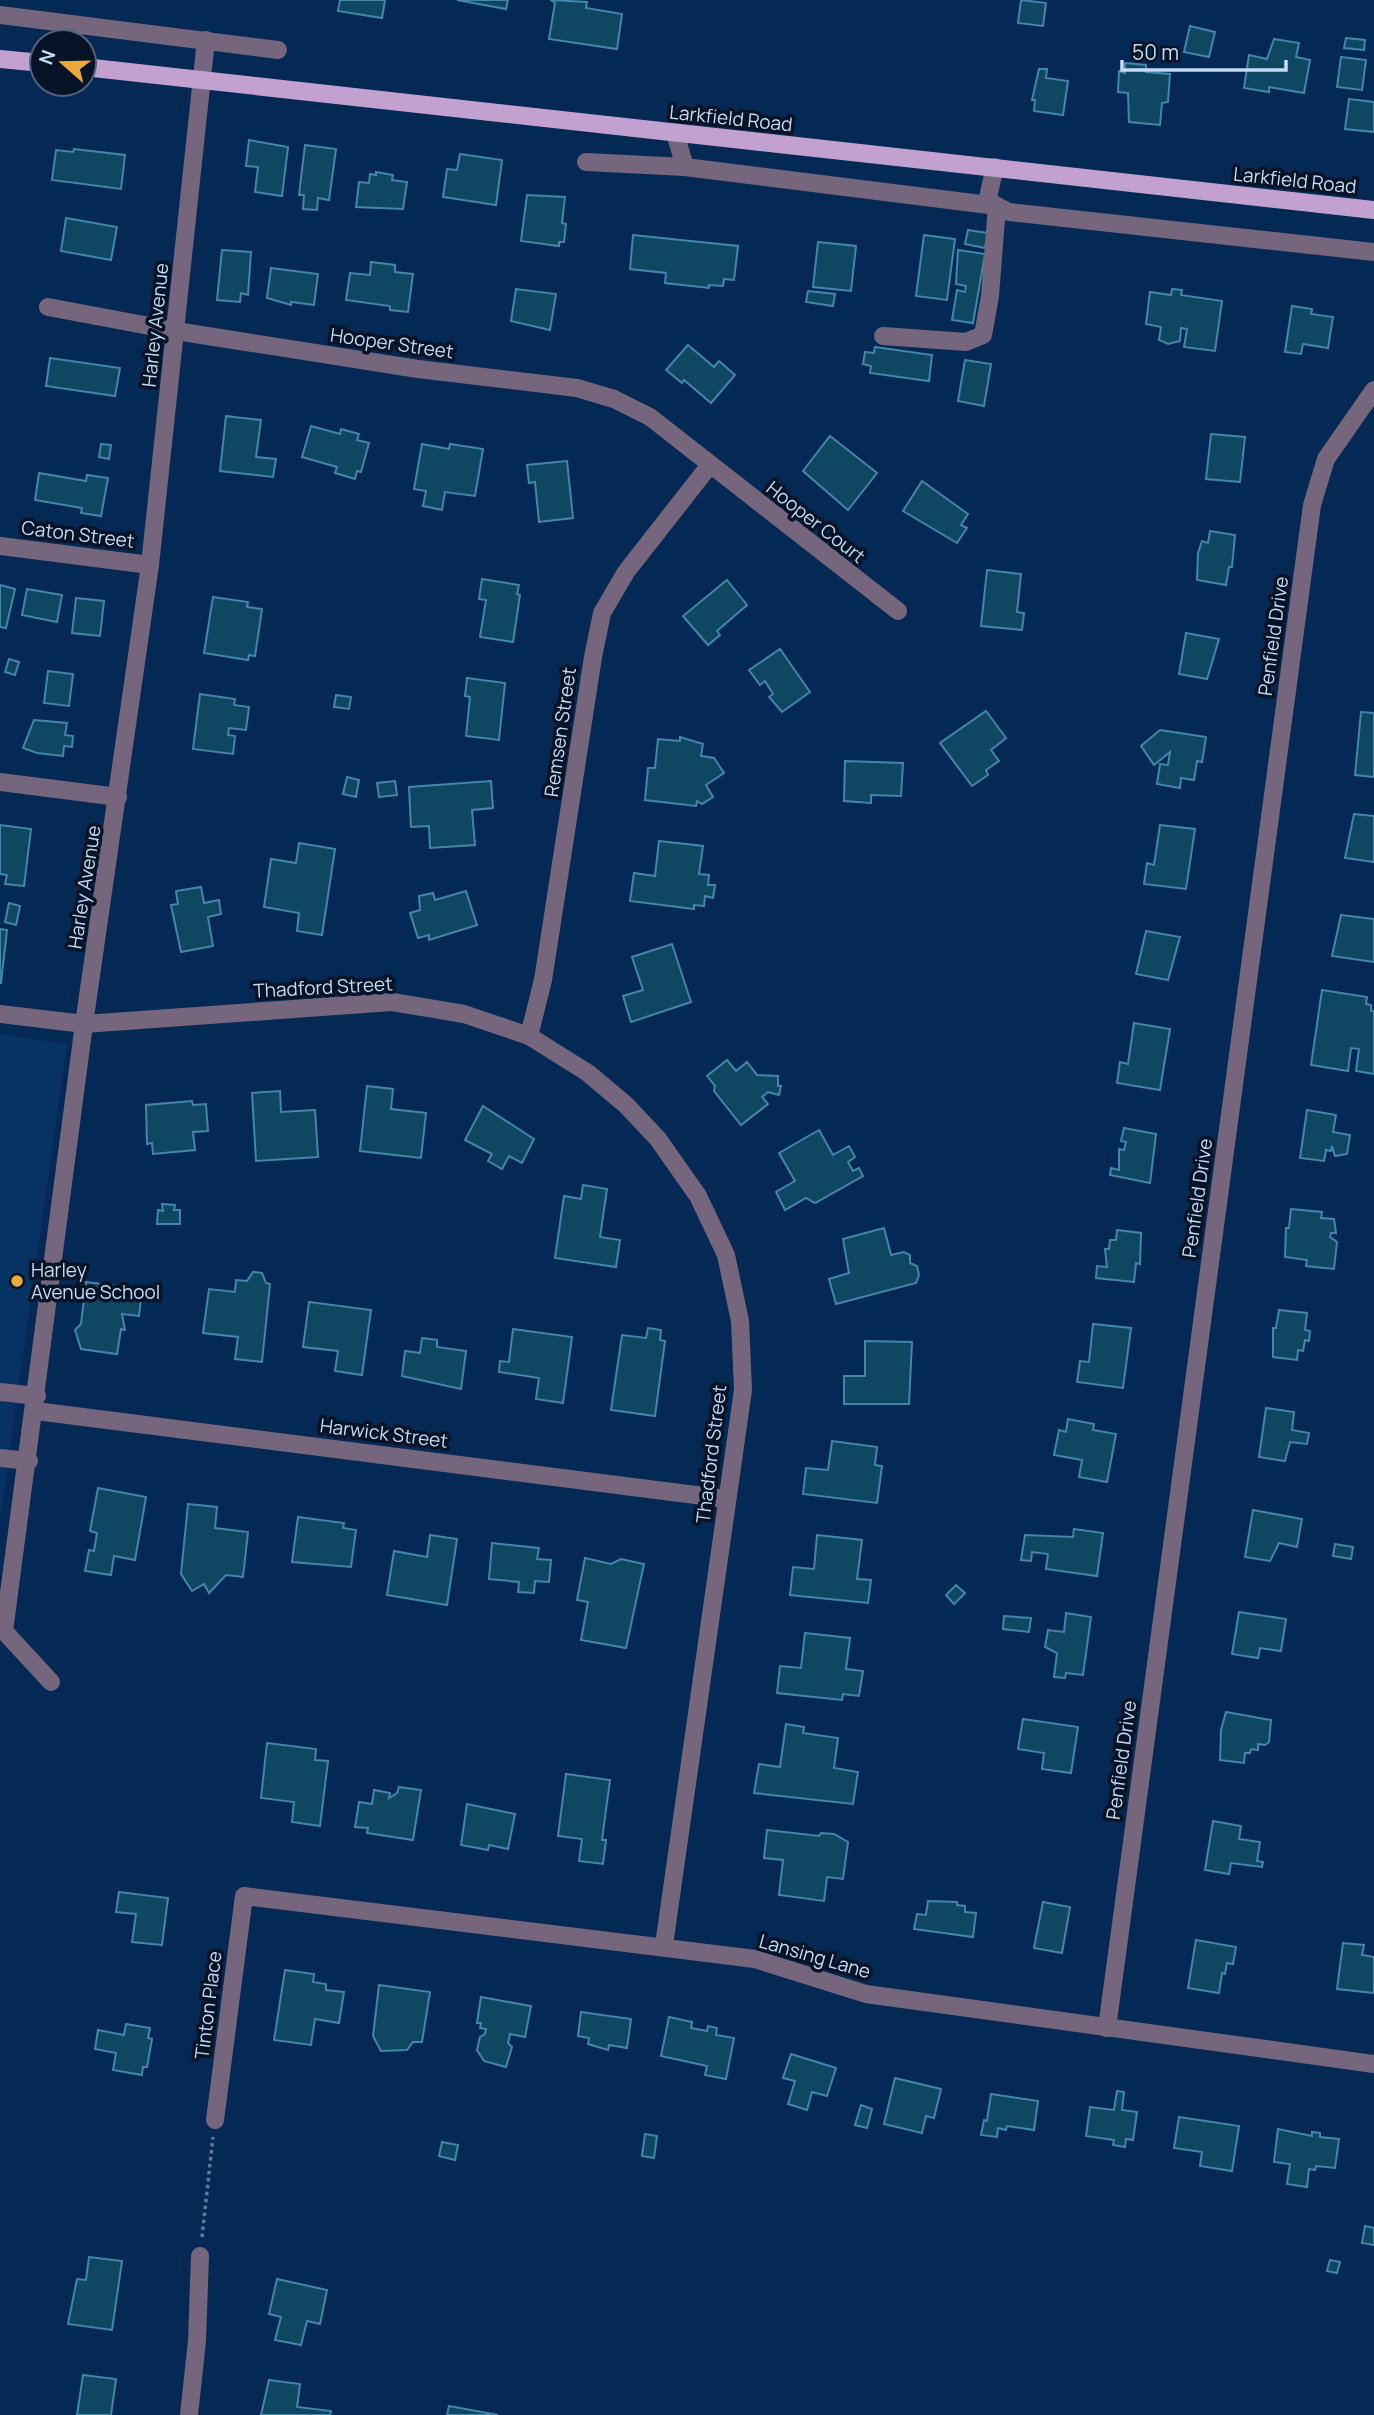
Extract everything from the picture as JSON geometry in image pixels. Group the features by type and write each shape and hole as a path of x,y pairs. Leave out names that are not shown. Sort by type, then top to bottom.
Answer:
{"main road":[{"path":"0,59 28,62"},
{"name":"Larkfield Road","path":"98,68 1374,210"}],"street":[{"path":"0,15 278,50"},
{"name":"Harley Avenue","path":"51,1682 4,1631 6,1584 29,1461 84,1024 150,565 206,40"},
{"path":"675,133 684,167"},
{"path":"586,162 684,167 997,206"},
{"path":"995,167 988,197 1009,212 1374,252"},
{"path":"883,336 966,341 983,335 989,309 997,206"},
{"name":"Hooper Street","path":"48,307 176,331 418,369 577,388 614,399 650,417 709,466"},
{"name":"Penfield Drive","path":"1107,2028 1312,505 1326,459 1374,390"},
{"name":"Hooper Court","path":"709,466 898,611"},
{"name":"Remsen Street","path":"529,1036 543,980 593,657 603,613 626,572 709,466"},
{"name":"Caton Street","path":"0,546 150,565"},
{"path":"0,782 118,797"},
{"name":"Thadford Street","path":"0,1014 84,1024 392,1002 464,1014 529,1036 588,1073 626,1105 658,1139 698,1196 726,1255 740,1321 743,1390 664,1945"},
{"name":"Harwick Street","path":"0,1392 37,1403 727,1499"},
{"path":"0,1458 29,1461"},
{"name":"Lansing Lane","path":"244,1896 664,1945 755,1959 866,1994 1374,2064"},
{"name":"Tinton Place","path":"215,2120 244,1896"},
{"path":"189,2415 197,2341 200,2256"}],"path":[{"path":"200,2256 215,2120"}],"shaded area":[{"name":"Harley Avenue School","path":"0,1034 67,1044 0,1519"}],"building":[{"path":"340,0 385,0 382,18 338,11"},
{"path":"457,0 508,0 506,9"},
{"path":"551,0 587,2 586,8 622,14 617,49 549,39 555,3"},
{"path":"1021,0 1046,3 1043,26 1018,23"},
{"path":"1190,26 1215,32 1209,57 1184,52"},
{"path":"1346,38 1365,40 1364,50 1344,48"},
{"path":"1274,39 1299,43 1296,57 1310,60 1304,93 1269,87 1269,92 1244,88 1249,55 1267,59"},
{"path":"1341,57 1366,60 1362,90 1337,87"},
{"path":"1125,63 1146,65 1146,72 1170,74 1168,102 1162,103 1160,125 1129,122 1128,93 1118,92 1119,71 1125,73"},
{"path":"1039,69 1047,69 1046,78 1068,81 1063,115 1034,111 1035,100 1032,100"},
{"path":"1349,99 1374,102 1374,132 1345,129"},
{"path":"249,140 288,147 282,196 255,192 258,167 246,166"},
{"path":"305,145 336,149 329,200 318,198 317,210 303,209 304,195 299,195"},
{"path":"74,149 125,155 121,189 52,180 56,150 73,152"},
{"path":"460,154 502,160 496,205 443,197 447,169 457,170"},
{"path":"376,172 393,175 392,180 407,182 403,209 356,207 359,182 369,183 370,174 376,175"},
{"path":"527,195 565,197 562,223 566,224 564,242 559,242 559,246 521,241"},
{"path":"66,218 117,227 111,260 61,251"},
{"path":"968,230 988,233 985,248 965,244"},
{"path":"633,235 738,246 734,280 724,279 723,286 709,285 709,288 665,283 666,273 630,269"},
{"path":"924,235 955,239 947,300 916,296"},
{"path":"818,242 856,246 851,291 813,287"},
{"path":"222,250 251,252 248,295 241,293 240,302 217,300"},
{"path":"958,250 985,254 973,323 952,320 957,290 965,292 966,286 956,284"},
{"path":"371,262 395,265 395,272 413,274 408,312 390,310 390,306 346,300 350,273 370,275"},
{"path":"271,268 318,274 314,305 291,302 291,305 267,298"},
{"path":"516,289 556,294 550,330 511,321"},
{"path":"1172,289 1182,290 1181,295 1222,301 1215,351 1184,347 1187,329 1181,328 1180,341 1168,344 1159,340 1161,327 1146,324 1150,292 1171,295"},
{"path":"808,291 835,294 833,306 806,302"},
{"path":"1292,306 1312,309 1311,314 1333,317 1328,348 1303,344 1301,354 1285,352"},
{"path":"688,345 714,367 719,361 735,375 711,403 684,380 682,383 666,370"},
{"path":"875,347 932,355 929,381 870,373 871,366 863,364 865,352 874,353"},
{"path":"50,358 120,368 115,396 46,386"},
{"path":"965,360 991,364 984,406 958,401"},
{"path":"226,416 261,420 256,457 276,459 273,477 220,471"},
{"path":"311,426 340,434 341,429 359,434 357,440 369,443 361,472 357,471 355,479 335,473 337,467 302,457"},
{"path":"1211,434 1245,437 1240,482 1206,479"},
{"path":"830,436 877,473 848,510 803,471"},
{"path":"101,444 111,445 109,459 99,457"},
{"path":"422,444 449,449 450,444 483,449 475,496 445,492 442,510 423,506 426,491 414,489"},
{"path":"567,461 573,518 539,522 535,482 529,483 527,465"},
{"path":"39,473 86,481 87,475 108,478 101,516 81,513 82,508 35,500"},
{"path":"922,481 968,514 961,525 967,528 957,543 903,511"},
{"path":"1210,531 1235,535 1232,567 1229,567 1226,585 1197,580 1198,553 1202,541 1208,543"},
{"path":"987,570 1021,574 1017,612 1024,613 1022,630 981,626"},
{"path":"482,579 519,585 513,642 480,637 486,600 479,599"},
{"path":"727,580 747,605 717,631 720,635 708,645 683,616"},
{"path":"0,585 15,589 6,628 0,627"},
{"path":"27,589 62,595 57,622 22,615"},
{"path":"213,597 248,602 247,607 262,609 255,656 249,655 248,660 204,653"},
{"path":"76,598 104,601 100,636 72,633"},
{"path":"1186,633 1219,639 1207,679 1179,674"},
{"path":"780,649 810,692 782,712 769,697 773,694 765,681 760,685 749,670"},
{"path":"9,659 19,662 15,675 5,672"},
{"path":"48,671 73,674 69,706 44,703"},
{"path":"467,678 505,683 499,740 466,736 470,697 465,696"},
{"path":"200,694 235,699 234,705 249,707 246,730 229,728 228,735 235,736 233,754 193,749"},
{"path":"336,695 351,697 349,709 334,707"},
{"path":"986,711 1006,738 991,750 999,761 986,770 988,775 972,786 940,743"},
{"path":"1361,712 1374,713 1374,777 1355,775"},
{"path":"34,720 67,723 65,735 73,736 72,747 64,746 63,756 37,753 23,748"},
{"path":"1160,730 1206,737 1202,762 1197,761 1194,780 1181,778 1180,788 1157,784 1160,764 1168,765 1170,752 1154,765 1141,746"},
{"path":"680,737 703,744 701,756 714,758 724,773 706,785 713,797 702,804 697,801 696,806 645,800 648,768 655,768 658,739 680,741"},
{"path":"845,761 903,763 901,796 871,795 871,803 844,801"},
{"path":"347,777 359,780 356,797 343,794"},
{"path":"395,781 397,795 379,797 377,783"},
{"path":"491,781 493,808 472,810 475,845 430,848 429,826 411,827 409,787"},
{"path":"1354,814 1374,816 1374,862 1345,858"},
{"path":"0,825 31,829 24,886 5,884 7,875 0,874"},
{"path":"1160,825 1195,829 1186,889 1144,884 1147,863 1154,865"},
{"path":"659,841 703,846 699,874 709,875 708,885 715,885 713,898 705,896 704,906 694,905 694,909 630,901 634,873 655,876"},
{"path":"299,843 335,849 322,935 297,931 299,913 264,907 271,859 296,863"},
{"path":"201,887 204,903 219,900 221,914 208,917 213,946 181,952 171,905 178,904 176,891"},
{"path":"466,891 477,925 429,940 429,935 418,938 410,913 420,910 419,896 433,893 435,900"},
{"path":"9,903 20,906 16,925 5,922"},
{"path":"1341,915 1374,919 1374,962 1332,956"},
{"path":"0,929 7,930 1,983 0,983"},
{"path":"1146,931 1180,937 1168,980 1136,974"},
{"path":"672,944 691,1002 631,1022 623,996 643,990 632,957"},
{"path":"1322,990 1367,997 1366,1004 1371,1005 1371,1011 1374,1011 1374,1074 1356,1071 1359,1049 1351,1048 1348,1071 1311,1065"},
{"path":"1134,1023 1170,1029 1160,1090 1117,1083 1120,1062 1128,1064"},
{"path":"727,1060 736,1071 747,1062 757,1075 778,1076 778,1086 781,1086 779,1095 768,1092 762,1097 768,1104 741,1125 714,1091 715,1086 707,1076"},
{"path":"367,1086 393,1089 391,1109 426,1113 421,1158 360,1151"},
{"path":"280,1091 281,1112 315,1110 318,1157 256,1161 252,1093"},
{"path":"192,1101 193,1105 206,1104 208,1131 193,1132 195,1150 153,1154 152,1143 147,1144 146,1105"},
{"path":"483,1106 534,1139 522,1163 509,1156 502,1169 488,1161 492,1154 465,1140"},
{"path":"1307,1110 1336,1115 1333,1132 1350,1135 1347,1154 1335,1156 1332,1146 1331,1151 1326,1150 1324,1161 1300,1158"},
{"path":"1124,1128 1156,1134 1150,1183 1110,1175 1111,1168 1119,1170 1119,1149 1124,1150 1126,1142 1121,1141"},
{"path":"819,1130 833,1155 849,1146 855,1157 848,1162 853,1171 859,1168 863,1176 815,1203 806,1198 785,1210 776,1192 795,1181 779,1153"},
{"path":"583,1185 607,1189 600,1237 620,1240 616,1267 555,1258 564,1196 581,1199"},
{"path":"162,1204 175,1205 174,1210 180,1210 180,1224 157,1224 158,1210 163,1211"},
{"path":"1291,1209 1322,1212 1321,1218 1334,1219 1336,1233 1331,1233 1330,1237 1337,1242 1334,1269 1306,1266 1307,1260 1285,1257 1286,1228 1289,1228"},
{"path":"884,1228 891,1255 904,1252 910,1255 910,1263 917,1266 919,1275 916,1283 836,1304 829,1279 849,1273 843,1239"},
{"path":"1117,1230 1141,1233 1140,1264 1136,1263 1134,1282 1096,1278 1097,1266 1107,1267 1105,1249 1109,1249 1110,1240 1116,1240"},
{"path":"253,1272 262,1273 266,1283 270,1284 262,1362 235,1359 238,1337 203,1333 209,1289 235,1292 236,1280 247,1281"},
{"path":"86,1282 142,1289 139,1316 122,1314 125,1330 121,1329 117,1354 81,1349 75,1330 81,1324"},
{"path":"309,1302 371,1310 362,1375 335,1371 338,1351 303,1347"},
{"path":"1279,1310 1307,1313 1305,1330 1310,1331 1309,1341 1305,1340 1303,1351 1298,1350 1297,1360 1273,1357 1273,1328 1276,1328"},
{"path":"1093,1324 1131,1328 1123,1388 1077,1382 1080,1361 1089,1362"},
{"path":"648,1328 661,1330 660,1340 665,1341 655,1416 611,1410 622,1335 646,1338"},
{"path":"513,1329 572,1337 563,1403 536,1399 539,1378 499,1372 500,1361 509,1362"},
{"path":"422,1338 437,1340 437,1347 466,1351 461,1389 402,1376 405,1351 420,1353"},
{"path":"865,1341 912,1342 909,1404 844,1404 844,1376 865,1376"},
{"path":"1266,1408 1294,1412 1292,1430 1309,1433 1307,1444 1290,1442 1285,1461 1259,1457"},
{"path":"1068,1419 1094,1424 1093,1430 1116,1434 1107,1482 1079,1477 1082,1460 1054,1455 1059,1430 1066,1432"},
{"path":"832,1441 877,1447 875,1465 882,1466 877,1503 803,1494 806,1468 828,1470"},
{"path":"98,1488 146,1497 135,1560 114,1556 111,1575 85,1571 89,1550 94,1551 97,1533 90,1531"},
{"path":"188,1504 217,1507 215,1528 248,1532 243,1577 226,1575 209,1593 204,1584 192,1591 181,1574"},
{"path":"1253,1510 1302,1519 1297,1547 1279,1543 1270,1561 1245,1557"},
{"path":"298,1517 344,1523 343,1528 356,1530 351,1567 292,1562"},
{"path":"1074,1529 1103,1533 1097,1576 1046,1569 1048,1554 1032,1552 1031,1561 1021,1560 1025,1535 1073,1537"},
{"path":"430,1535 457,1539 447,1605 387,1595 394,1551 427,1557"},
{"path":"817,1535 862,1540 857,1579 871,1580 868,1603 790,1595 793,1567 814,1569"},
{"path":"492,1543 539,1548 537,1559 551,1560 549,1582 535,1581 534,1593 518,1592 519,1582 489,1579"},
{"path":"1335,1544 1353,1547 1351,1559 1333,1556"},
{"path":"585,1558 611,1564 621,1559 644,1564 626,1648 581,1640 588,1602 577,1600"},
{"path":"956,1585 965,1593 954,1604 946,1595"},
{"path":"1239,1612 1286,1619 1281,1651 1260,1648 1258,1658 1232,1654"},
{"path":"1066,1613 1091,1617 1083,1675 1066,1673 1065,1678 1054,1677 1057,1653 1045,1647 1048,1630 1064,1632"},
{"path":"1004,1616 1031,1618 1029,1632 1003,1629"},
{"path":"805,1633 850,1638 846,1669 863,1671 859,1696 843,1694 842,1700 777,1693 780,1666 801,1668"},
{"path":"1226,1712 1271,1720 1269,1742 1265,1745 1258,1744 1258,1750 1251,1749 1250,1753 1245,1753 1244,1763 1220,1760 1221,1730"},
{"path":"1023,1719 1078,1727 1071,1773 1042,1769 1044,1753 1018,1749"},
{"path":"786,1724 804,1727 803,1733 838,1738 834,1768 858,1772 853,1804 754,1793 759,1764 780,1767"},
{"path":"267,1743 316,1749 315,1760 328,1761 320,1826 292,1822 294,1802 261,1798"},
{"path":"566,1774 610,1780 602,1840 606,1840 603,1864 579,1861 582,1839 558,1836"},
{"path":"399,1787 421,1790 413,1840 367,1833 368,1828 355,1827 359,1802 372,1804 374,1790 390,1793 389,1798 397,1793"},
{"path":"467,1804 515,1814 508,1849 489,1845 488,1850 461,1845"},
{"path":"1213,1821 1241,1826 1239,1839 1260,1842 1257,1861 1263,1862 1262,1867 1231,1863 1229,1874 1205,1870"},
{"path":"767,1830 819,1836 821,1833 834,1834 848,1842 843,1879 827,1877 824,1901 779,1895 783,1860 764,1858"},
{"path":"119,1892 168,1898 162,1945 132,1942 136,1914 116,1912"},
{"path":"928,1901 957,1902 957,1905 965,1906 965,1912 976,1913 973,1937 914,1929 917,1914 926,1915"},
{"path":"1043,1902 1070,1907 1062,1953 1034,1948"},
{"path":"1196,1940 1236,1947 1233,1964 1227,1963 1225,1974 1222,1973 1219,1993 1188,1988"},
{"path":"1343,1943 1364,1945 1362,1955 1374,1957 1374,1993 1337,1989"},
{"path":"285,1970 314,1974 313,1982 326,1984 326,1990 344,1992 339,2023 315,2019 311,2045 274,2040"},
{"path":"379,1985 430,1992 422,2042 413,2042 407,2050 381,2051 373,2036"},
{"path":"481,1997 531,2006 525,2037 510,2034 508,2043 512,2047 506,2067 484,2061 477,2050 480,2037 485,2034 486,2029 480,2028 481,2023 477,2023"},
{"path":"581,2012 631,2019 627,2048 609,2045 608,2050 588,2044 589,2038 578,2036"},
{"path":"669,2017 692,2022 691,2028 707,2031 708,2026 717,2028 716,2035 734,2038 726,2079 705,2075 707,2066 661,2056"},
{"path":"126,2024 150,2028 148,2038 152,2039 147,2067 143,2067 142,2075 113,2070 116,2053 95,2049 98,2030 124,2035"},
{"path":"791,2054 836,2068 827,2096 812,2092 807,2110 788,2104 795,2081 783,2078"},
{"path":"895,2078 941,2089 934,2118 926,2116 922,2133 884,2124"},
{"path":"1117,2091 1124,2092 1122,2110 1137,2112 1133,2140 1126,2139 1125,2147 1113,2145 1114,2140 1086,2136 1090,2107 1114,2110"},
{"path":"991,2094 1038,2101 1034,2130 1007,2126 1006,2130 998,2128 997,2137 981,2135 984,2120 987,2121"},
{"path":"861,2105 872,2109 867,2128 855,2125"},
{"path":"1179,2117 1239,2126 1232,2171 1200,2166 1202,2152 1174,2148"},
{"path":"1278,2129 1312,2136 1312,2132 1320,2133 1320,2137 1339,2139 1335,2168 1316,2166 1315,2170 1309,2169 1307,2187 1287,2184 1290,2164 1274,2162"},
{"path":"645,2134 657,2136 654,2158 642,2156"},
{"path":"442,2142 458,2145 455,2160 439,2156"},
{"path":"1365,2226 1374,2228 1374,2245 1362,2243"},
{"path":"89,2257 122,2261 112,2330 68,2324 77,2279 86,2280"},
{"path":"1330,2260 1340,2262 1337,2273 1327,2271"},
{"path":"277,2279 327,2290 320,2324 307,2321 301,2345 275,2340 281,2317 269,2314"},
{"path":"83,2375 116,2379 111,2415 77,2415"},
{"path":"269,2380 300,2384 297,2407 331,2411 330,2415 261,2415"},
{"path":"449,2406 498,2415 447,2415"}],"place":[{"name":"Harley Avenue School","path":"17,1281"}]}
